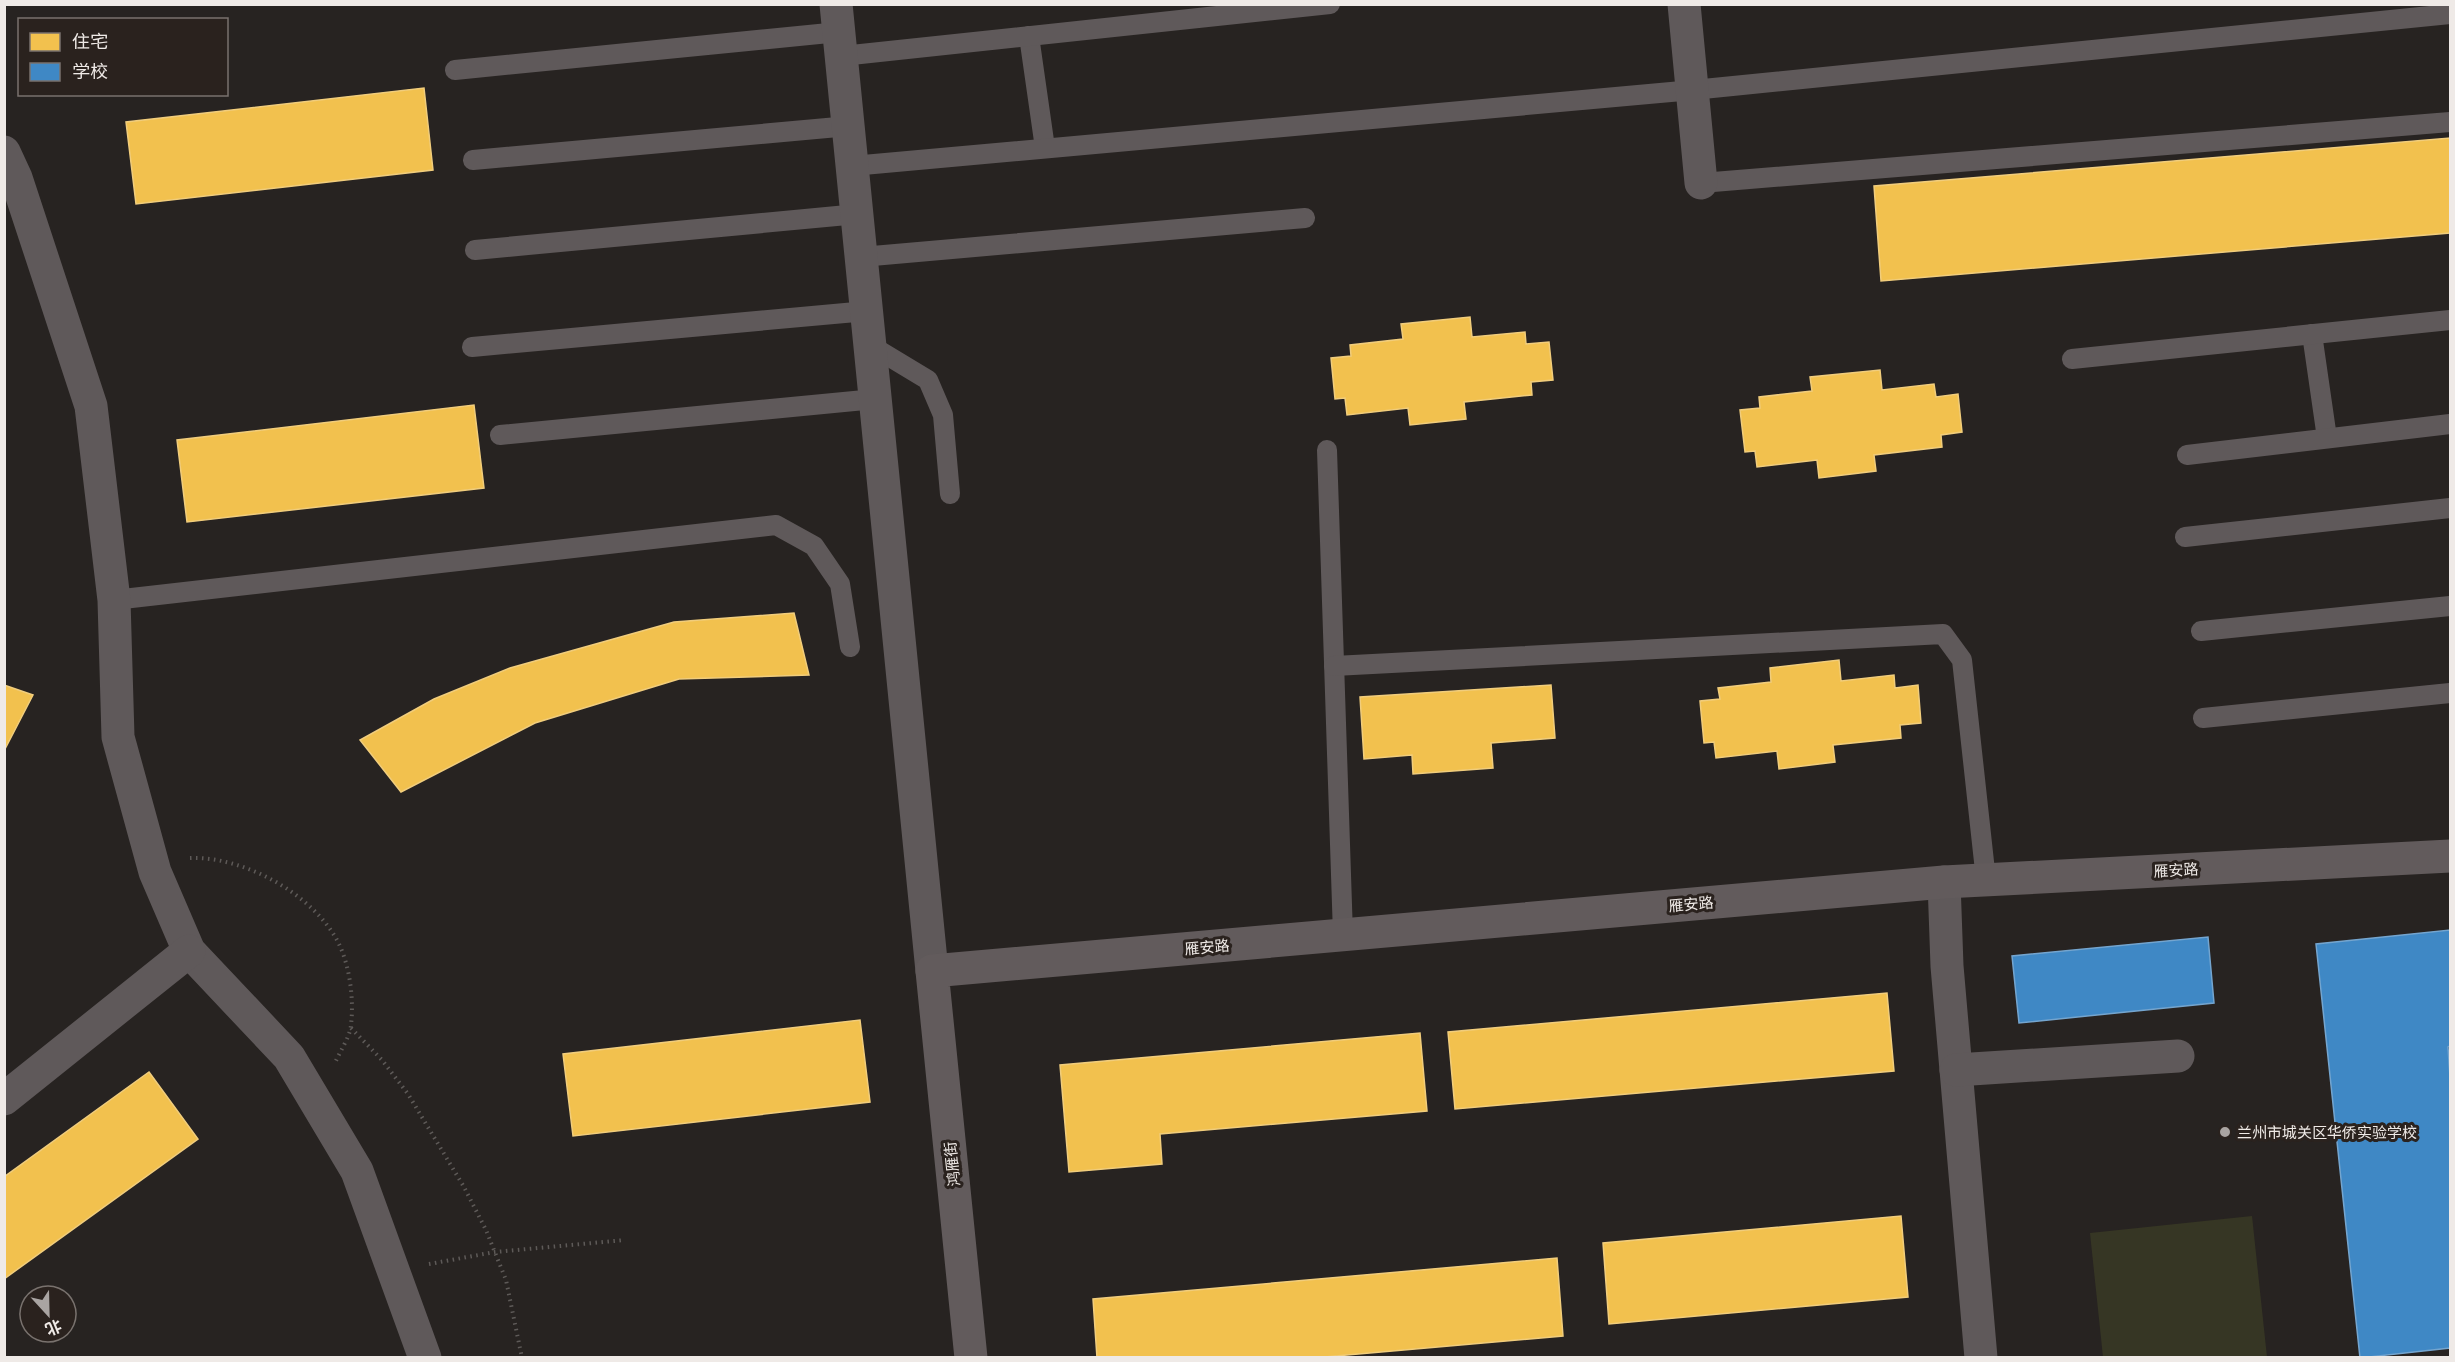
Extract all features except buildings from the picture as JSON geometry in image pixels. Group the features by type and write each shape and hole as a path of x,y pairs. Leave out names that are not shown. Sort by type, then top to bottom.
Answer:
{"street":[{"path":"1684,4 1701,183"},
{"path":"839,31 932,971"},
{"path":"4,152 16,178 92,406 114,600 118,737 152,859 189,951 289,1057 357,1171 425,1358"},
{"name":"雁安路","path":"932,971 1944,882 2451,856"},
{"path":"1944,882 1947,966 1981,1358"},
{"path":"4,1100 189,951"},
{"name":"鸿雁街","path":"932,971 971,1358"},
{"path":"1956,1071 2178,1056"}],"lane":[{"path":"455,70 839,31 1029,36 1330,4"},
{"path":"852,166 1693,90 2451,14"},
{"path":"1029,36 1045,148"},
{"path":"1701,183 2451,122"},
{"path":"473,160 849,126"},
{"path":"475,250 858,214"},
{"path":"861,257 1305,218"},
{"path":"472,346 867,311"},
{"path":"2072,359 2451,320"},
{"path":"2312,334 2327,438"},
{"path":"870,345 928,380 943,415 950,494"},
{"path":"500,435 875,399"},
{"path":"2187,454 2451,424"},
{"path":"1327,450 1343,935"},
{"path":"2185,537 2451,508"},
{"path":"114,600 776,525 814,546 840,584 850,647"},
{"path":"2201,631 2451,606"},
{"path":"1334,666 1943,634 1962,660 1986,880"},
{"path":"2203,718 2451,693"}],"path":[{"path":"152,859 199,857 251,869 290,891 317,914 339,944 353,992 351,1028 332,1069 311,1095"},
{"path":"351,1028 382,1060 408,1094 464,1187 506,1280 522,1358"},
{"path":"393,1270 495,1252 625,1240"}],"green space":[{"path":"2252,1216 2267,1357 2103,1357 2090,1233"}],"place":[{"name":"兰州市城关区华侨实验学校","path":"2225,1132"}]}
